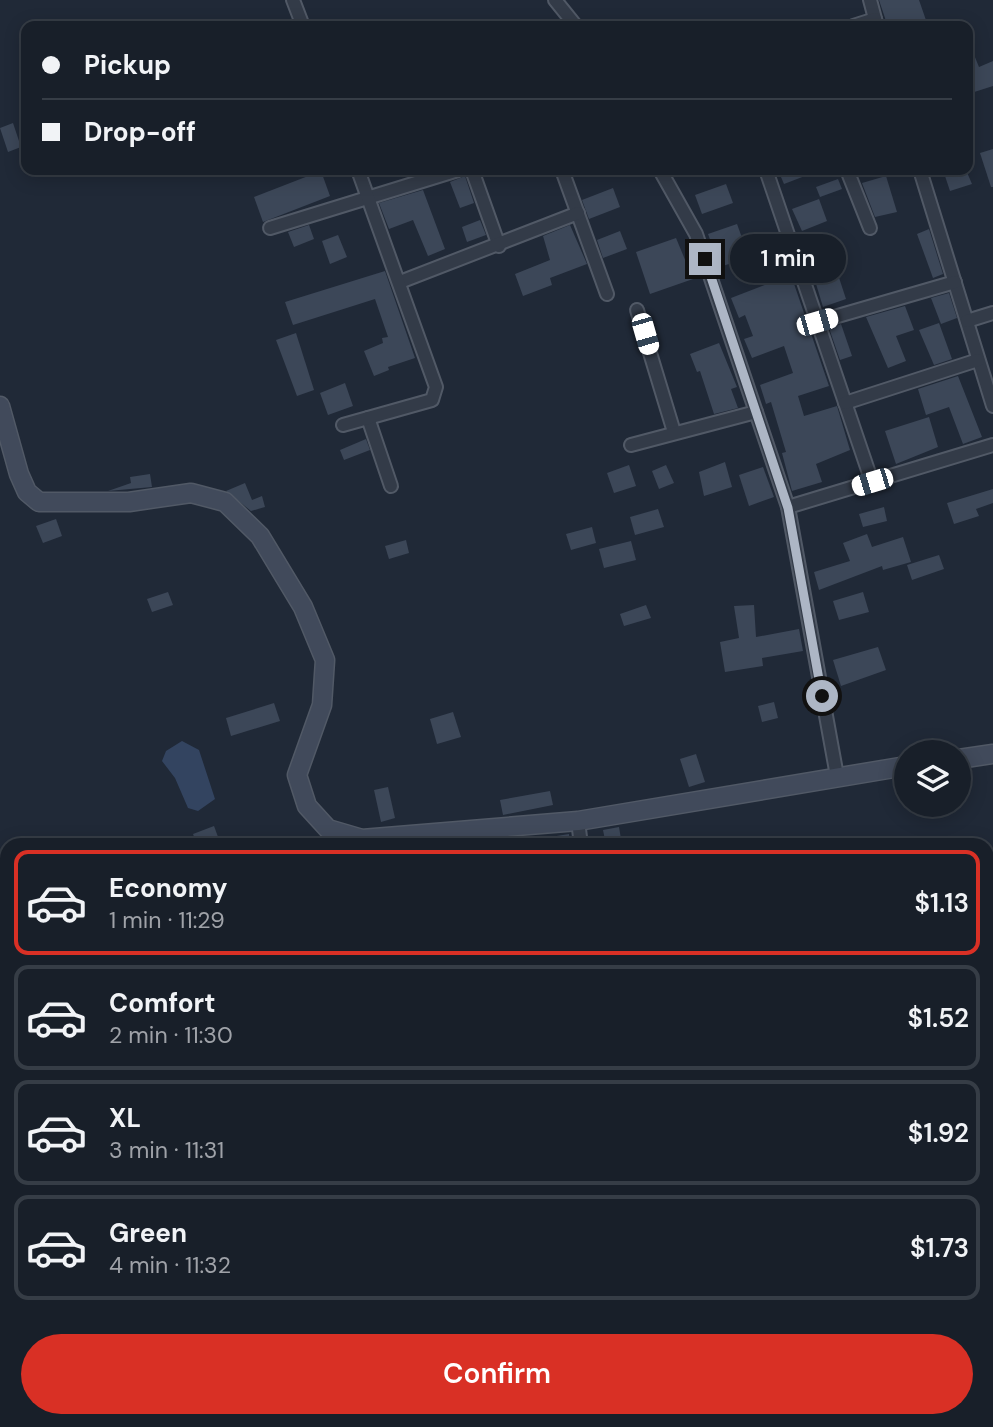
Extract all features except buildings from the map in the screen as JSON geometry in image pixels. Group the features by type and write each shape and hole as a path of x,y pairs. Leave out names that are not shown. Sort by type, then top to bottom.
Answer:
{"main road":[{"path":"0,406 19,474 27,492 39,502 129,502 191,493 225,502 260,537 303,607 325,660 322,705 296,775 307,806 328,829 359,838"},
{"path":"971,757 993,754"},
{"path":"374,838 578,821 894,768"}],"street":[{"path":"293,0 301,21"},
{"path":"555,0 572,21"},
{"path":"870,0 875,21"},
{"path":"343,425 432,400 436,394 436,387 400,282 360,175"},
{"path":"270,228 441,175"},
{"path":"474,175 499,246"},
{"path":"564,175 607,294"},
{"path":"663,175 696,234 788,508 837,776"},
{"path":"768,175 872,482"},
{"path":"849,175 870,228"},
{"path":"922,175 993,407"},
{"path":"400,282 578,214"},
{"path":"817,322 955,282"},
{"path":"637,310 674,432"},
{"path":"967,321 993,313"},
{"path":"845,403 978,360"},
{"path":"631,445 756,412"},
{"path":"368,418 391,486"},
{"path":"788,508 993,445"},
{"path":"578,821 580,838"}],"water":[{"path":"182,741 199,750 215,799 198,811 188,808 175,778 162,761 166,751"}],"route":[{"path":"705,259 788,508 822,696"}]}
